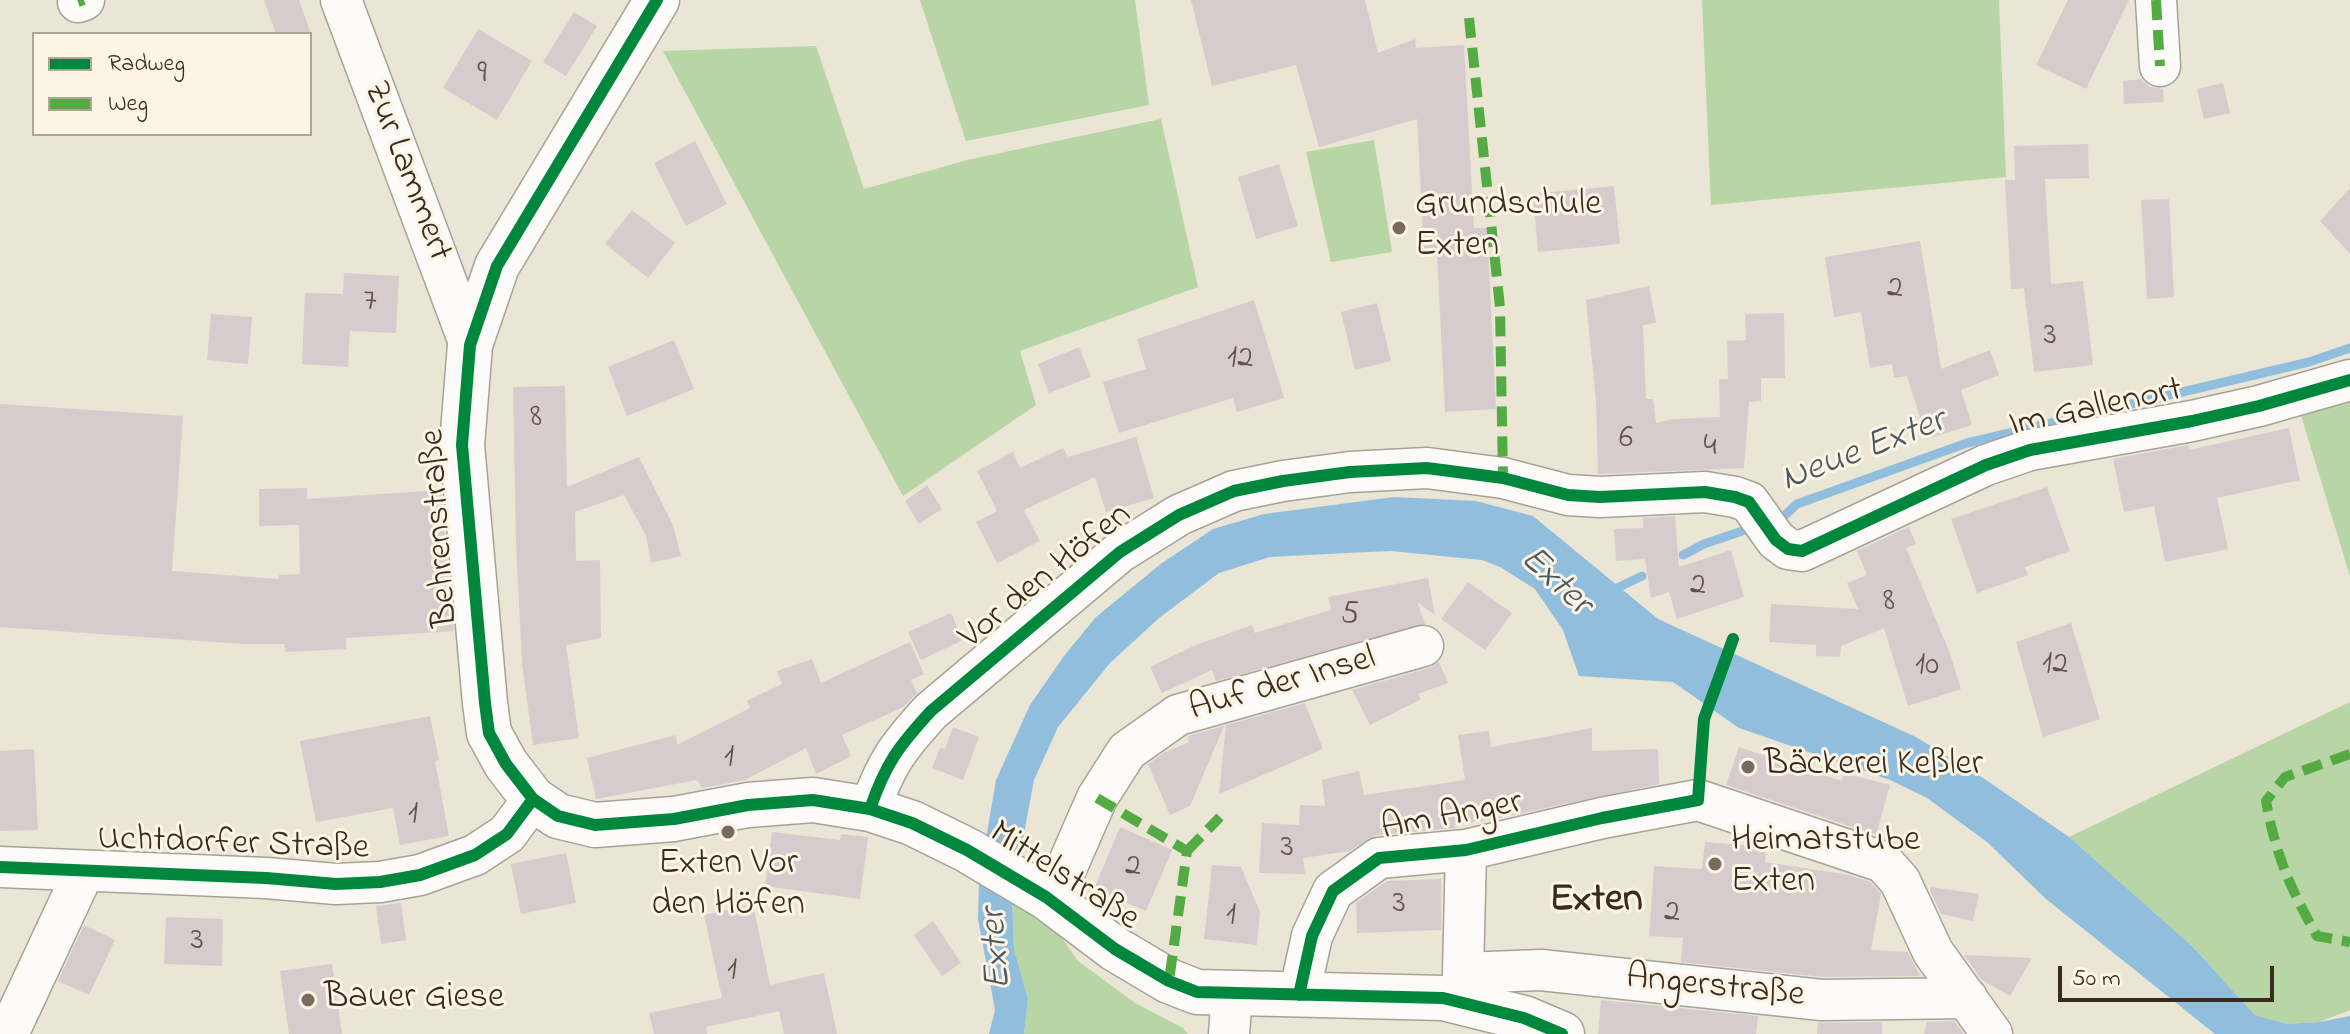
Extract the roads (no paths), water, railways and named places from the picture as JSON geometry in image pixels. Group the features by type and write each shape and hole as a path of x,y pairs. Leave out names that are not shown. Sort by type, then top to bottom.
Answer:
{"main road":[{"name":"Behrenstraße","path":"533,799 506,764 489,733 462,445 470,345 497,266 657,0"},
{"name":"Mittelstraße","path":"533,799 558,816 595,825 674,819 748,805 813,800 870,809 912,823 967,850 1049,899 1115,949 1169,981 1197,992 1231,1014 1299,995 1443,998 1462,988 1562,1034"}],"street":[{"name":"Zur Lammert","path":"341,0 470,345"},
{"path":"2156,0 2160,66"},
{"name":"Im Gallenort","path":"1767,528 1788,549 1802,551 1986,465 2030,450 2192,421 2350,380"},
{"name":"Vor den Höfen","path":"870,809 883,770 904,739 931,711 1120,552 1179,515 1234,491 1350,472 1427,468 1503,478 1568,495 1705,492 1735,497 1749,502 1767,528"},
{"name":"Auf der Insel","path":"1049,899 1097,798 1127,751 1178,715 1423,646"},
{"name":"Uchtdorfer Straße","path":"0,867 266,878 336,884 380,882 420,875 475,855 507,834 533,799"},
{"name":"Am Anger","path":"1299,995 1312,936 1333,891 1379,858 1466,850 1602,818 1698,800 1883,862 1900,881 1933,952 1992,1034"},
{"path":"1462,988 1466,850"},
{"path":"8,1034 84,871"},
{"name":"Angerstraße","path":"1462,988 1541,970 1822,1000 1967,998"}],"water":[{"name":"Exter","path":"1394,497 1476,501 1533,516 1658,619 1916,737 2069,837 2192,946 2255,1015 2287,1024 2350,1016 2350,1034 2215,1034 2046,899 1987,842 1927,798 1890,780 1739,728 1673,682 1579,676 1563,630 1535,589 1500,567 1482,560 1391,551 1270,557 1219,573 1159,618 1110,663 1058,727 1034,780 1012,898 1014,949 1028,999 1024,1034 989,1034 995,1010 978,919 979,880 996,780 1030,705 1064,656 1096,617 1162,563 1213,529 1264,514"}],"waterway":[{"name":"Neue Exter","path":"1775,519 1783,517 1797,504 1967,443 2309,362 2350,348"},
{"name":"Neue Exter","path":"1683,555 1704,544 1754,527"},
{"name":"Neue Exter","path":"1611,591 1642,576"}],"place":[{"name":"Grundschule Exten","path":"1399,228"},
{"name":"Bäckerei Keßler","path":"1748,767"},
{"name":"Exten Vor den Höfen","path":"728,832"},
{"name":"Heimatstube Exten","path":"1715,864"},
{"name":"Bauer Giese","path":"308,1000"}],"district":[{"name":"Exten","path":"1596,902"}]}
